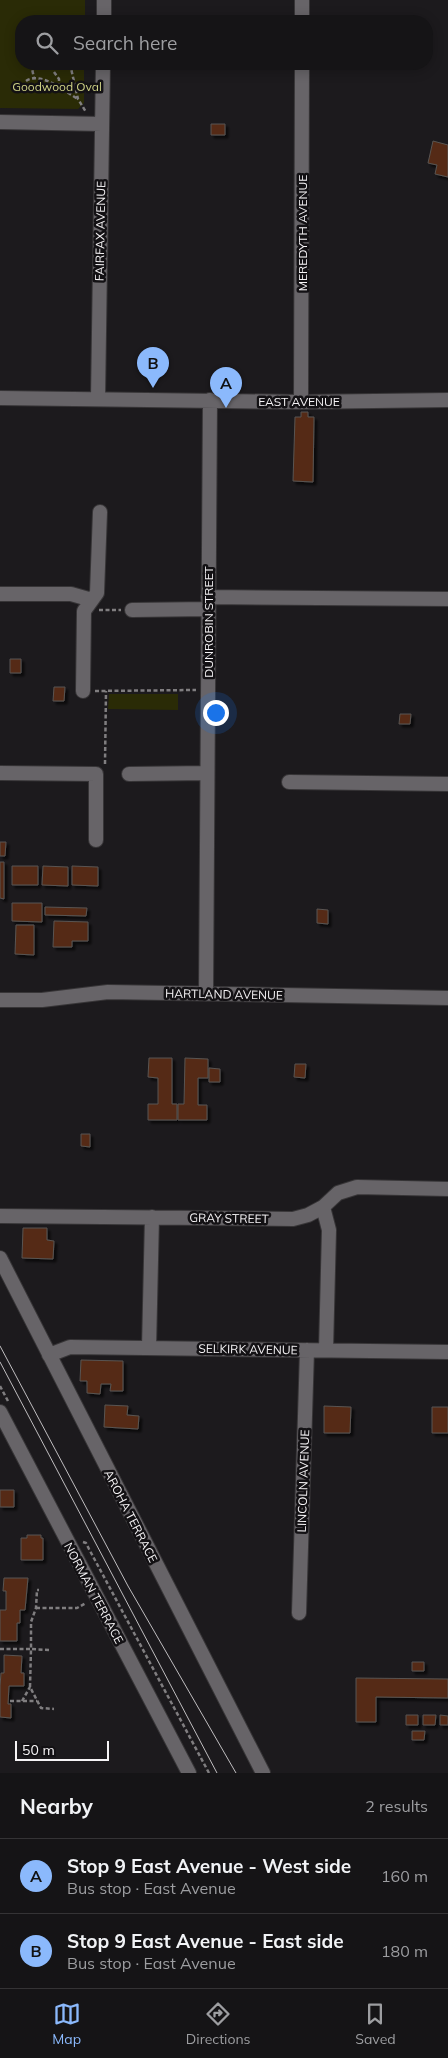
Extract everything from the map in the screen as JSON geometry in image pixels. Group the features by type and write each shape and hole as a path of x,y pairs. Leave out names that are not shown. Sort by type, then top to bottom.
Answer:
{"street":[{"path":"104,0 104,15"},
{"path":"302,0 302,15"},
{"name":"FAIRFAX AVENUE","path":"98,399 103,70"},
{"name":"MEREDYTH AVENUE","path":"301,402 302,70"},
{"path":"0,122 102,124"},
{"name":"EAST AVENUE","path":"0,398 301,402 448,400"},
{"name":"DUNROBIN STREET","path":"206,994 210,400"},
{"path":"83,691 88,605 98,593 100,512"},
{"path":"0,594 71,594 88,605"},
{"path":"132,610 208,603 448,599"},
{"path":"0,773 96,774 96,840"},
{"path":"129,774 207,773"},
{"path":"289,782 448,784"},
{"name":"HARTLAND AVENUE","path":"0,1000 42,1000 108,992 448,998"},
{"name":"GRAY STREET","path":"0,1216 293,1219 308,1215 323,1207 338,1192 357,1187 448,1189"},
{"path":"323,1207 329,1230 326,1350"},
{"path":"149,1348 152,1217"},
{"name":"AROHA TERRACE","path":"0,1258 263,1773"},
{"name":"SELKIRK AVENUE","path":"49,1355 70,1347 448,1352"},
{"name":"LINCOLN AVENUE","path":"299,1613 307,1350"},
{"name":"NORMAN TERRACE","path":"0,1412 189,1773"}],"path":[{"path":"32,70 34,78"},
{"path":"72,70 78,99"},
{"path":"54,72 58,79 59,88"},
{"path":"26,81 34,78 41,79 78,99 86,110 86,124"},
{"path":"68,93 76,86"},
{"path":"88,605 132,610"},
{"path":"83,691 208,690"},
{"path":"96,774 105,774 106,691"},
{"path":"70,1547 81,1542 86,1543 209,1773"},
{"path":"39,1590 36,1590 36,1608 31,1622 30,1687 41,1708 54,1709"},
{"path":"36,1608 77,1608 88,1602"},
{"path":"0,1649 49,1650"},
{"path":"22,1700 30,1687"},
{"path":"10,1701 37,1701"}],"green space":[{"name":"Goodwood Oval","path":"0,0 85,0 85,15 15,15 15,70 84,70 84,103 78,109 0,108"},
{"path":"109,694 178,694 178,710 108,709"}],"building":[{"path":"211,124 225,124 225,135 211,135"},
{"path":"433,141 448,145 448,177 435,174 437,165 428,163"},
{"path":"301,412 308,412 308,417 314,417 313,482 293,481 295,417 301,417"},
{"path":"10,659 21,659 21,673 10,673"},
{"path":"54,687 65,687 64,701 53,701"},
{"path":"400,714 411,714 410,724 399,724"},
{"path":"0,842 6,842 5,856 0,856"},
{"path":"0,862 4,862 4,899 0,898"},
{"path":"12,866 38,866 38,885 12,885"},
{"path":"43,866 68,867 68,886 42,885"},
{"path":"72,866 98,867 98,886 72,885"},
{"path":"12,903 42,903 42,922 12,921"},
{"path":"45,907 87,908 86,916 45,915"},
{"path":"317,909 328,910 328,924 317,923"},
{"path":"54,921 88,922 88,941 72,941 72,947 53,947"},
{"path":"16,925 34,925 34,955 15,954"},
{"path":"149,1058 172,1058 172,1104 177,1104 177,1120 148,1120 148,1104 158,1104 158,1078 148,1077"},
{"path":"185,1058 208,1059 208,1078 198,1078 198,1105 207,1105 207,1120 178,1120 178,1104 184,1104"},
{"path":"295,1064 306,1064 305,1078 294,1077"},
{"path":"209,1068 220,1069 220,1082 209,1082"},
{"path":"81,1134 90,1134 90,1147 81,1146"},
{"path":"23,1228 47,1228 47,1240 54,1241 53,1259 22,1258"},
{"path":"81,1360 123,1361 123,1391 110,1391 111,1384 101,1384 100,1394 87,1393 87,1381 80,1381"},
{"path":"105,1405 128,1406 127,1415 139,1416 138,1429 104,1427"},
{"path":"324,1406 351,1407 350,1433 324,1433"},
{"path":"432,1407 448,1407 448,1433 432,1433"},
{"path":"0,1490 14,1490 14,1507 0,1507"},
{"path":"27,1535 41,1535 41,1538 43,1538 43,1560 21,1560 21,1538 27,1538"},
{"path":"4,1578 28,1578 25,1610 20,1610 20,1623 17,1623 17,1641 0,1641 0,1610 6,1610 6,1591 3,1591"},
{"path":"4,1655 22,1656 21,1673 24,1673 24,1686 9,1686 8,1704 11,1704 11,1718 0,1717 0,1686 1,1673 4,1673"},
{"path":"412,1662 424,1662 424,1671 412,1671"},
{"path":"356,1678 448,1679 448,1698 376,1697 376,1722 356,1722"},
{"path":"406,1715 418,1715 418,1725 406,1725"},
{"path":"423,1715 436,1715 435,1725 423,1725"},
{"path":"440,1715 448,1716 448,1725 440,1725"},
{"path":"412,1731 425,1731 424,1740 412,1740"}],"tram line":[{"path":"0,1346 128,1586 236,1773"},
{"path":"0,1362 217,1773"}],"place":[{"name":"Stop 9 East Avenue - East side","path":"153,388"},
{"name":"Stop 9 East Avenue - West side","path":"226,408"}]}
